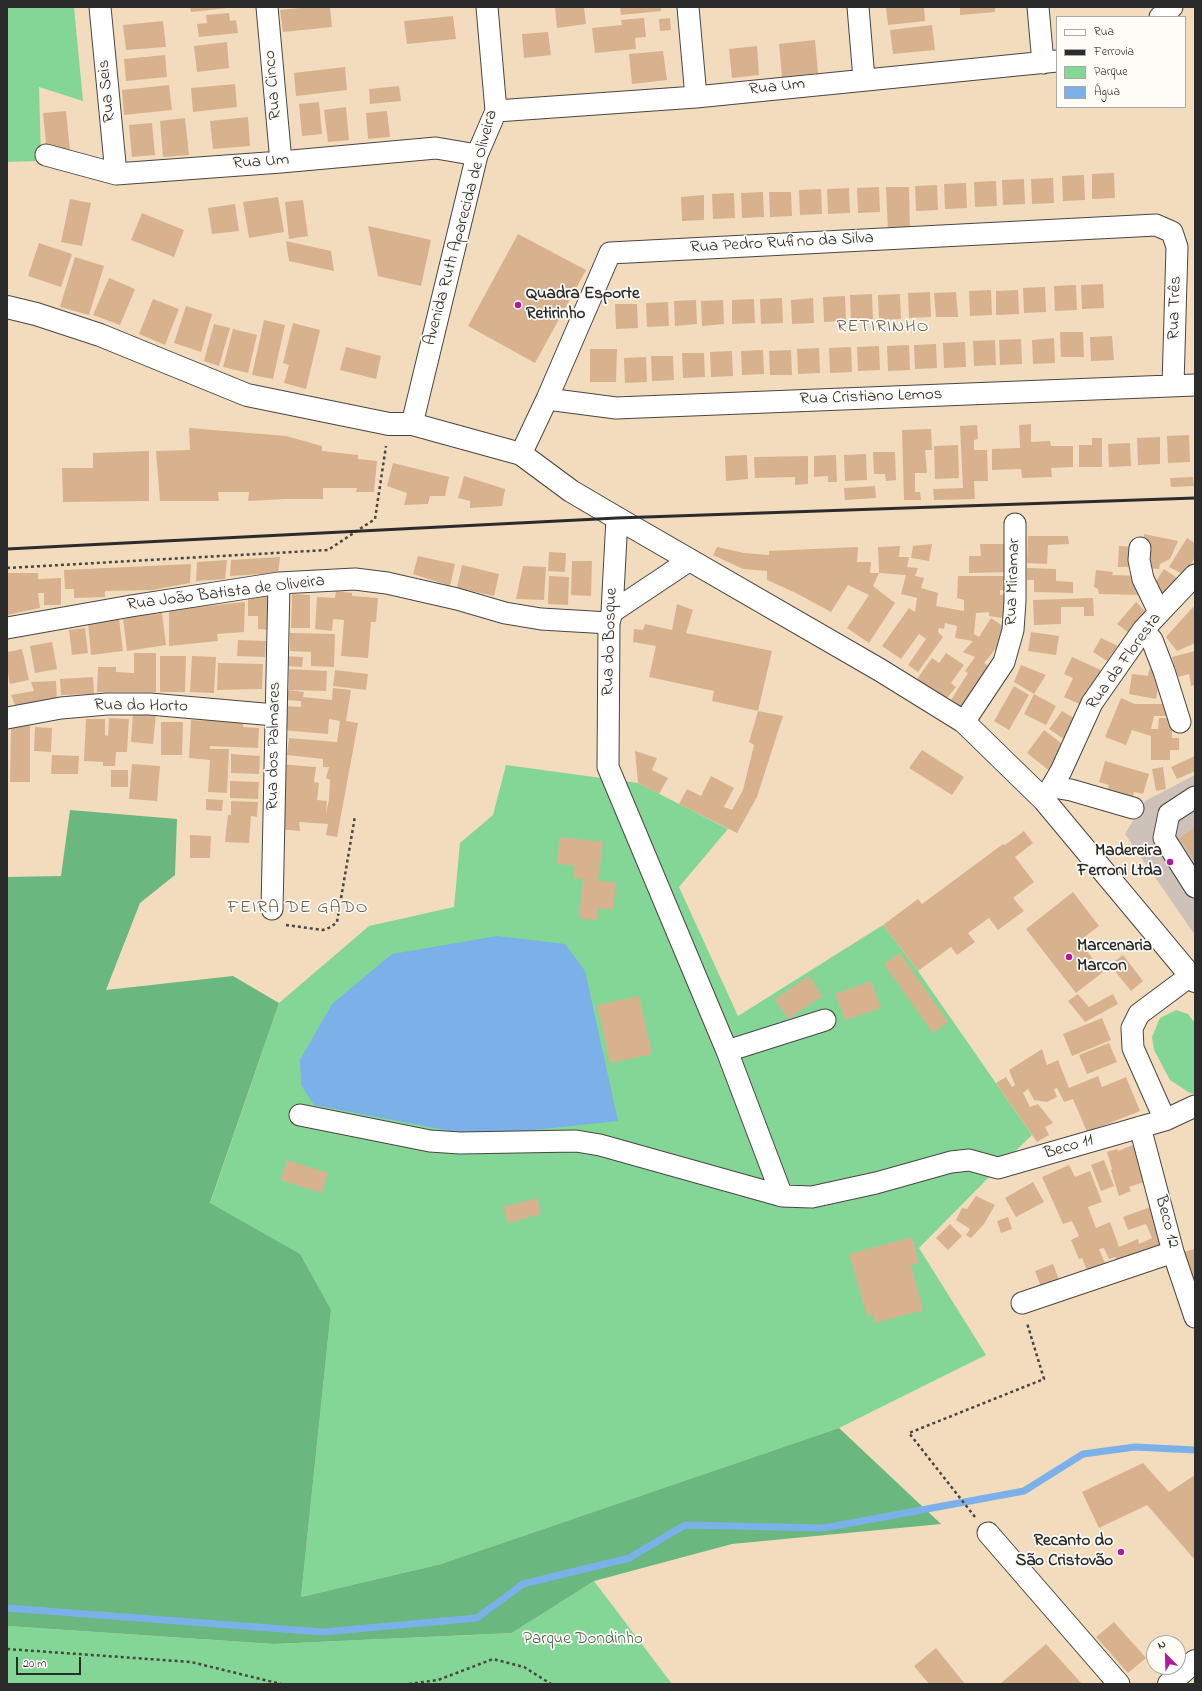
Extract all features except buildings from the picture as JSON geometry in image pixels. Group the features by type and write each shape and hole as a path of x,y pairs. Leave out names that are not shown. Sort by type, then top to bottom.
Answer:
{"main road":[{"path":"7,307 36,314 100,335 247,395 389,424 412,424 521,454 571,490 617,518 880,670 964,722 1048,794 1192,978"},
{"path":"1169,1684 1195,1661"}],"street":[{"name":"Rua Seis","path":"100,7 116,174"},
{"name":"Rua Cinco","path":"267,7 281,162"},
{"name":"Avenida Ruth Aparecida de Oliveira","path":"412,424 478,155 496,111 487,7"},
{"path":"688,7 696,97"},
{"path":"858,7 864,79"},
{"path":"1038,7 1050,62"},
{"path":"1161,16 1172,7"},
{"name":"Rua Um","path":"496,111 696,97 864,79 1050,62"},
{"name":"Rua Um","path":"46,156 116,174 281,162 436,148 478,155"},
{"name":"Rua Pedro Rufino da Silva","path":"521,454 547,399 610,253 1156,225 1172,232"},
{"name":"Rua Três","path":"1172,232 1177,247 1173,385"},
{"name":"Rua Cristiano Lemos","path":"547,399 616,408 1195,385"},
{"name":"Rua do Bosque","path":"617,518 610,617 608,767 727,1051"},
{"name":"Rua Miramar","path":"964,722 1004,662 1013,630 1015,601 1015,524"},
{"path":"1140,548 1139,560 1143,579 1160,612"},
{"path":"610,617 690,560"},
{"name":"Rua da Floresta","path":"1048,794 1092,703 1144,630 1195,574"},
{"name":"Rua João Batista de Oliveira","path":"7,628 131,606 280,583 355,578 387,583 505,613 527,617 541,619 610,617"},
{"name":"Rua dos Palmares","path":"272,910 275,715 280,583"},
{"path":"1144,630 1152,640 1160,658 1180,722"},
{"name":"Rua do Horto","path":"7,718 61,708 107,704 150,704 275,715"},
{"path":"1048,794 1071,790 1133,808"},
{"path":"1195,797 1168,814 1164,838 1195,887"},
{"path":"1165,1120 1133,1048 1132,1028 1138,1014 1192,978"},
{"path":"782,1196 727,1051 825,1020"},
{"name":"Beco 11","path":"782,1196 812,1197 876,1183 951,1162 969,1160 998,1168 1165,1120 1195,1106"},
{"path":"300,1115 430,1141 467,1143 576,1141 600,1145 782,1196"},
{"name":"Beco 12","path":"1140,1126 1173,1252 1195,1317"},
{"path":"1022,1303 1173,1252"},
{"path":"988,1533 1119,1684"}],"path":[{"path":"7,568 328,550 375,519 389,424"},
{"path":"272,910 277,922 285,925 324,930 337,922 355,816"},
{"path":"988,1533 909,1433 1044,1379 1022,1303"},
{"path":"7,1649 191,1662 280,1684"},
{"path":"409,1684 438,1680 493,1659 524,1667 551,1684"}],"shaded area":[{"name":"Madereira Ferroni Ltda","path":"1195,775 1195,935 1125,834 1145,801"}],"green space":[{"path":"7,7 74,7 83,101 39,87 41,161 7,162"},
{"path":"506,765 638,783 728,829 679,887 738,1016 883,925 918,971 1032,1135 919,1248 986,1355 839,1428 441,1564 301,1597 331,1310 210,1204 279,1003 369,926 454,907 460,843 493,815"},
{"path":"70,810 177,819 175,875 140,903 106,990 233,976 279,1003 210,1203 300,1254 331,1310 301,1597 441,1564 839,1428 941,1524 732,1544 594,1581 512,1633 274,1644 7,1626 7,877 61,876"},
{"path":"1176,1010 1188,1014 1195,1023 1195,1094 1190,1093 1170,1080 1154,1050 1152,1037 1160,1018"},
{"name":"Parque Dondinho","path":"594,1581 672,1684 7,1684 7,1626 274,1644 512,1633"}],"water":[{"path":"497,936 565,944 585,971 618,1121 477,1136 314,1105 301,1085 300,1060 332,1004 392,954"}],"waterway":[{"path":"7,1608 323,1632 477,1618 523,1584 629,1558 685,1525 824,1528 1024,1491 1083,1454 1135,1447 1195,1450"}],"railway":[{"path":"7,549 617,518 1195,498"}],"place":[{"name":"Quadra Esporte Retirinho","path":"518,305"},
{"name":"Madereira Ferroni Ltda","path":"1170,862"},
{"name":"Marcenaria Marcon","path":"1069,957"},
{"name":"Recanto do São Cristovão","path":"1121,1552"}],"district":[{"name":"RETIRINHO","path":"883,328"},
{"name":"FEIRA DE GADO","path":"298,909"}]}
